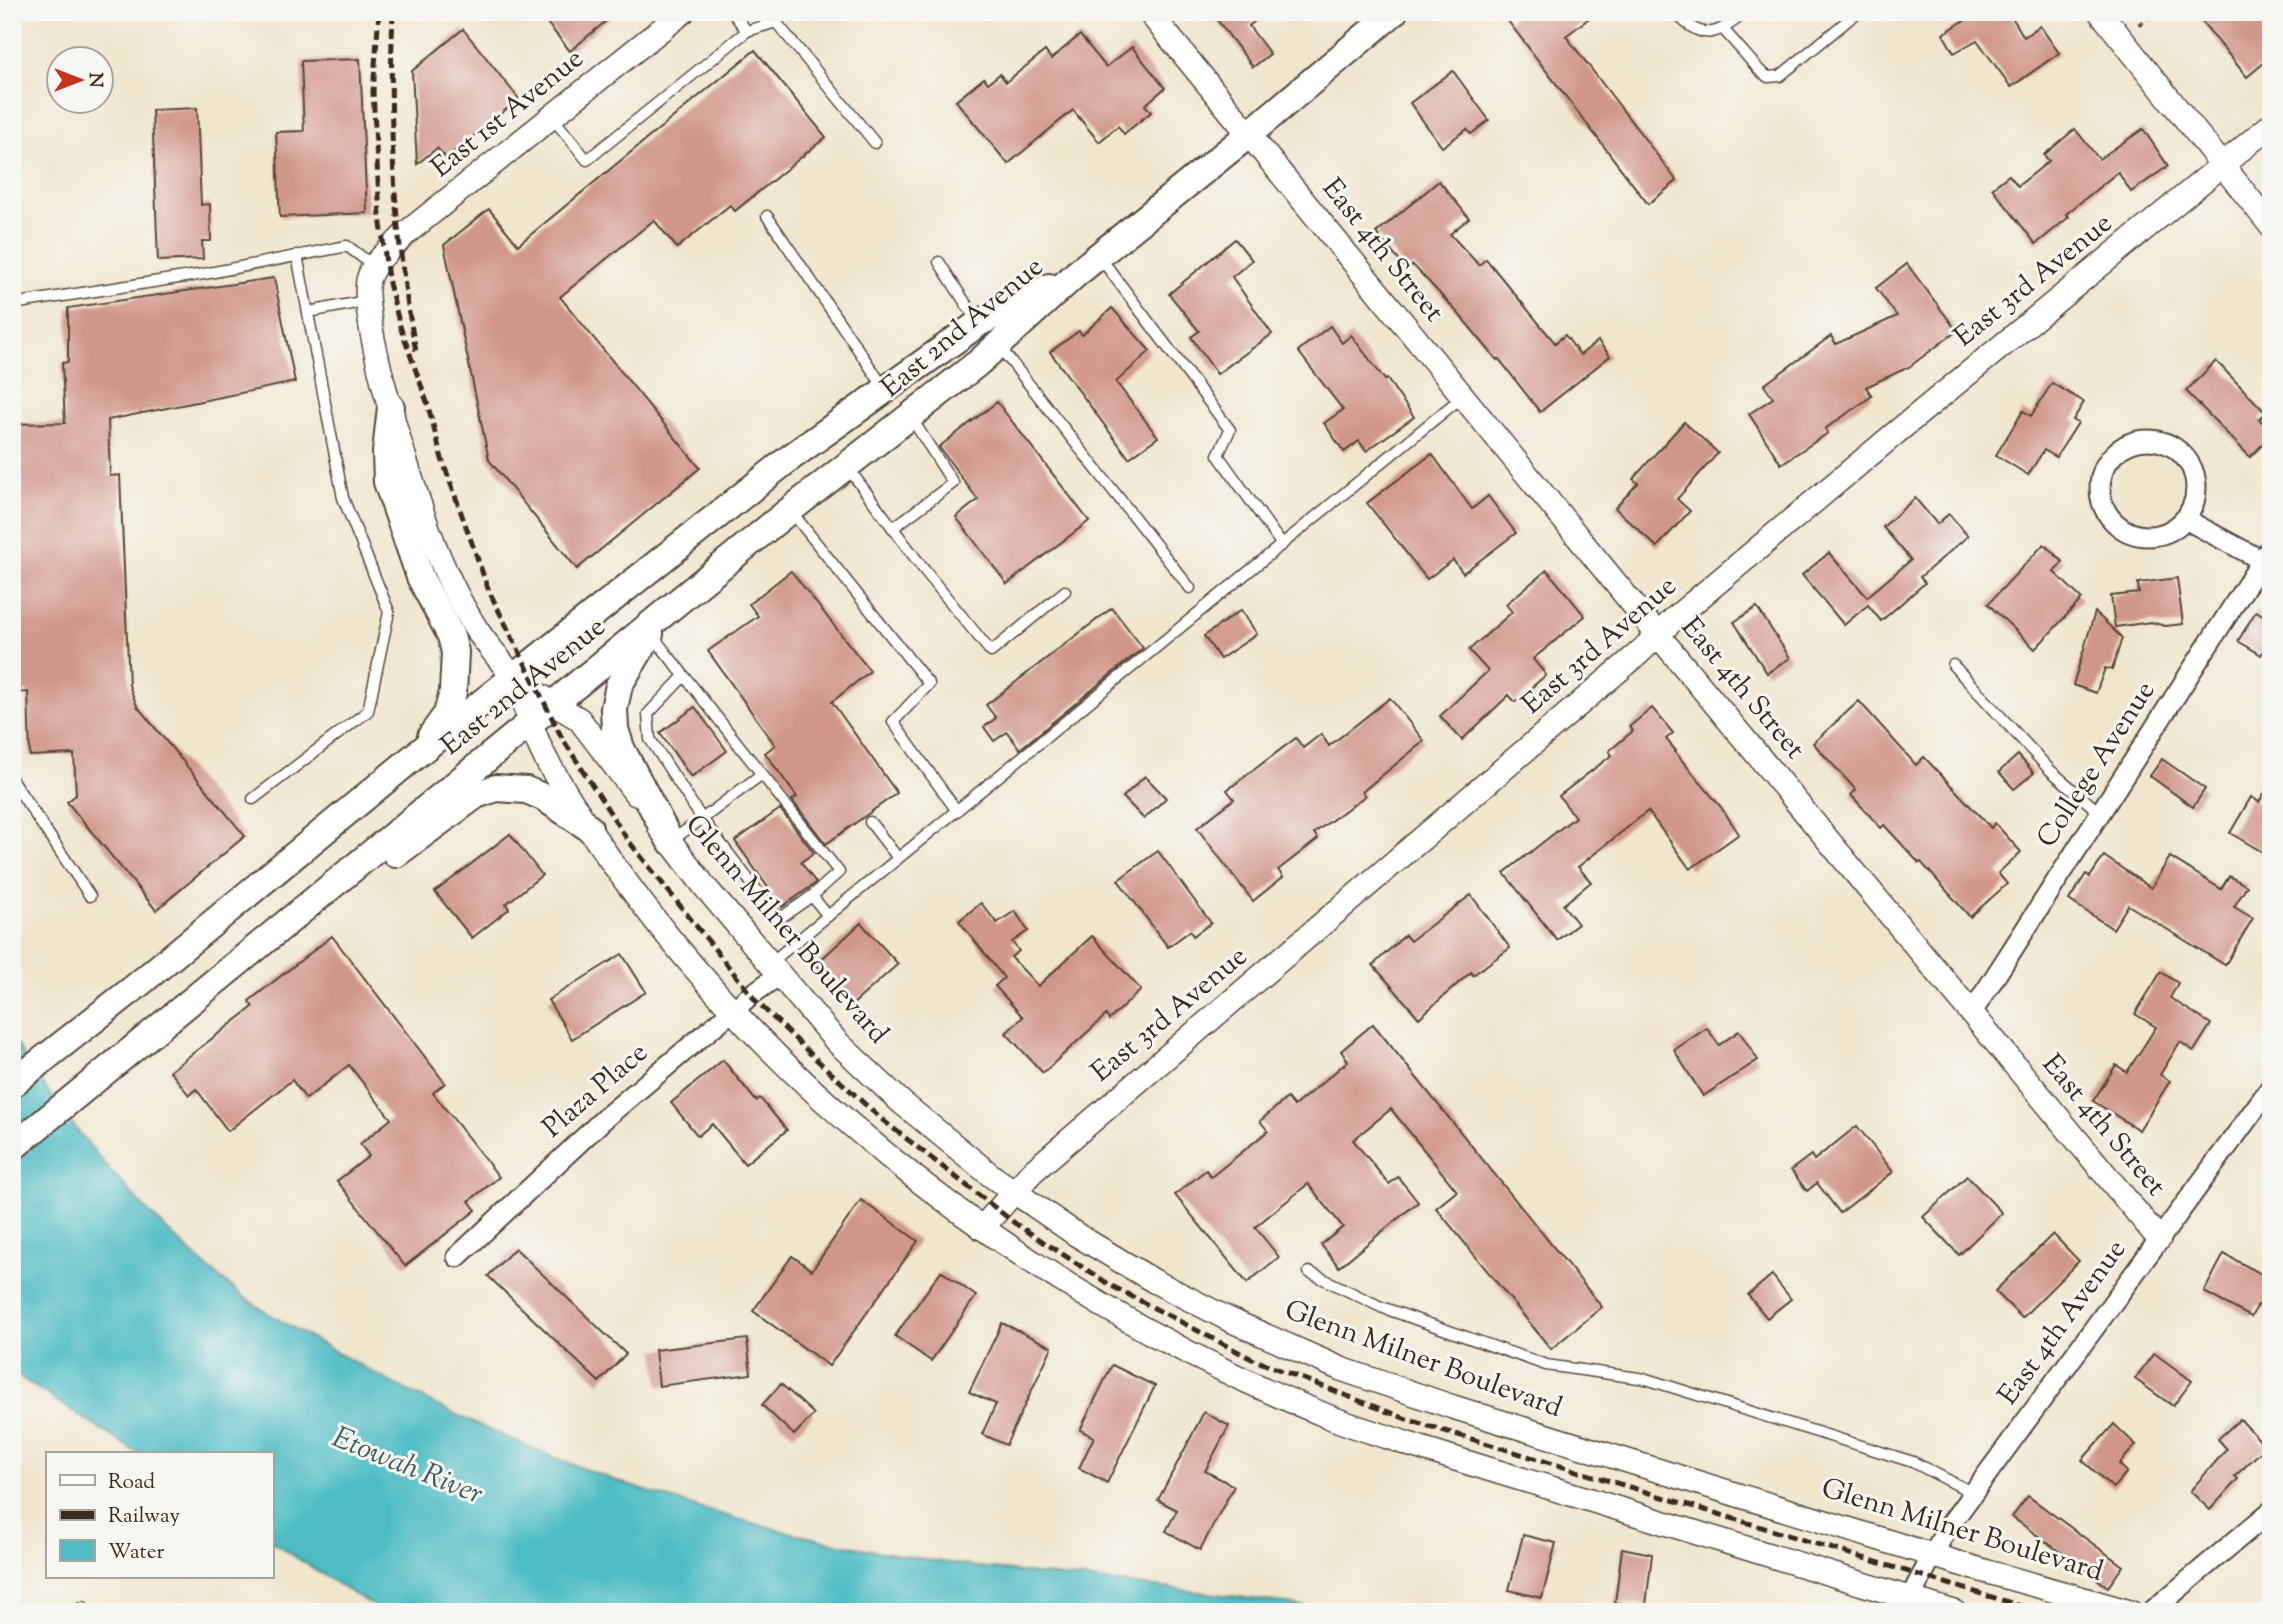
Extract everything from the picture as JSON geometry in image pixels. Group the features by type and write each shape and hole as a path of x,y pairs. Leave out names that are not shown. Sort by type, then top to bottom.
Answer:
{"main road":[{"name":"East 2nd Avenue","path":"12,1148 554,702 657,624 790,510 998,344 1098,255 1248,135 1394,12"},
{"name":"East 2nd Avenue","path":"12,1084 134,988 416,755 791,457 979,323 1076,274"},
{"path":"391,408 386,452 387,482 420,577 451,636 455,652 453,692 447,714 416,755"},
{"path":"657,624 619,685 614,709 615,729 621,747 670,841"},
{"path":"366,858 398,853 476,795 496,788 526,790 543,797 589,828"}],"street":[{"name":"East 1st Avenue","path":"374,266 405,234 683,12"},
{"name":"East 4th Street","path":"1149,12 1658,635 2159,1239"},
{"path":"2100,12 2271,226"},
{"name":"East 3rd Avenue","path":"982,1228 1032,1172 1658,635 1898,431 2271,125"},
{"name":"Glenn Milner Boulevard","path":"374,266 366,282 366,301 373,339 422,511 449,579 477,630 513,679 544,757 589,828 654,920 734,1010 843,1117 936,1195 1038,1267 1111,1312 1240,1378 1334,1419 1497,1472 1954,1612"},
{"path":"2150,440 2165,443 2180,452 2189,462 2195,478 2195,496 2185,519 2173,530 2145,537 2129,533 2115,523 2105,510 2100,493 2104,468 2114,454 2132,443 2150,440"},
{"path":"2185,519 2266,553"},
{"name":"College Avenue","path":"1971,1014 2266,553"},
{"name":"Glenn Milner Boulevard","path":"513,679 579,719 670,841 774,970 837,1042 901,1102 1014,1192 1077,1235 1154,1281 1230,1320 1341,1369 1453,1407 1933,1555 2130,1612"},
{"name":"Plaza Place","path":"457,1257 605,1118 734,1010 774,970"},
{"name":"East 4th Avenue","path":"1910,1598 1946,1530 2271,1087"},
{"path":"2151,1612 2271,1511"}],"lane":[{"path":"732,12 747,31"},
{"path":"1675,12 1683,21 1710,34 1724,30 1746,12"},
{"path":"1724,30 1760,71 1768,77 1780,76 1858,12"},
{"path":"552,117 587,160 747,31 776,22 874,143"},
{"path":"767,216 885,389"},
{"path":"12,304 204,274 347,246 374,266"},
{"path":"1098,255 1230,430 1219,454 1282,545"},
{"path":"253,799 368,711 389,612 343,498 297,256"},
{"path":"939,262 979,323"},
{"path":"309,312 366,301"},
{"path":"998,344 1190,588"},
{"path":"774,970 828,916 1463,397"},
{"path":"893,528 953,483 909,416"},
{"path":"846,465 991,652 1065,591"},
{"path":"790,510 929,684 893,722 957,811"},
{"path":"657,624 684,676 839,872 812,896 779,919 702,819 650,738 648,714 684,676"},
{"path":"1953,665 2050,770 2099,813"},
{"path":"670,841 762,774"},
{"path":"12,780 90,896"},
{"path":"870,822 898,858"},
{"path":"812,896 828,916"},
{"path":"1310,1272 1381,1307 1546,1365 1646,1379 1913,1462 1973,1493"}],"water":[{"name":"Etowah River","path":"12,1038 59,1107 111,1171 168,1231 230,1286 300,1332 482,1427 625,1484 698,1508 847,1545 974,1567 1231,1596 1333,1612 385,1612 273,1542 273,1452 136,1452 12,1372"}],"building":[{"path":"538,12 617,12 570,51"},
{"path":"1211,12 1266,12 1249,26 1270,54 1253,67"},
{"path":"1520,12 1597,12 1566,36 1677,181 1648,204 1508,21"},
{"path":"1978,12 2009,12 2024,37 2040,26 2059,53 2011,87 1977,40 1954,53 1943,34"},
{"path":"2194,12 2261,12 2271,24 2271,57 2247,77"},
{"path":"463,29 519,99 446,158 437,148 417,164 412,71"},
{"path":"1080,35 1106,67 1132,47 1165,88 1145,105 1151,112 1124,134 1118,126 1099,142 1073,110 1008,164 956,101 984,78 988,83 1000,74 1006,82 1045,51 1051,59"},
{"path":"755,50 826,137 735,211 730,205 677,248 654,220 560,297 700,468 577,569 489,460 444,245 489,209 518,245"},
{"path":"360,59 367,213 280,217 276,132 304,131 301,61"},
{"path":"1453,71 1489,120 1471,134 1467,129 1442,147 1410,103"},
{"path":"197,108 201,205 210,204 211,241 202,241 203,259 158,261 152,110"},
{"path":"2075,129 2099,159 2143,129 2168,166 2131,192 2118,172 2066,214 2069,217 2036,244 1992,188 2009,175 2018,186 2049,161 2044,155"},
{"path":"1439,181 1469,218 1450,234 1479,265 1486,259 1555,343 1565,335 1580,355 1598,341 1610,356 1540,412 1499,359 1497,360 1458,313 1413,265 1407,270 1376,233"},
{"path":"1235,239 1252,260 1232,277 1272,334 1217,374 1191,337 1199,331 1169,294"},
{"path":"1907,264 1957,331 1909,367 1866,387 1872,396 1825,429 1828,433 1781,464 1749,414 1773,398 1764,385 1831,336 1836,344 1897,316 1876,288"},
{"path":"274,278 295,382 108,420 110,476 120,475 129,685 137,706 245,836 156,910 67,802 76,795 74,754 30,756 28,692 12,693 12,424 65,423 62,363 68,362 68,308"},
{"path":"1112,308 1150,351 1116,382 1158,437 1129,458 1050,352 1079,331 1082,335"},
{"path":"1330,326 1342,343 1351,335 1414,417 1366,451 1359,441 1344,452 1324,423 1343,410 1298,351"},
{"path":"2216,361 2266,413 2259,419 2271,430 2271,436 2250,457 2186,391"},
{"path":"2052,383 2084,402 2073,420 2078,423 2056,457 2044,450 2028,475 1996,455 2023,411 2031,416"},
{"path":"997,402 1089,521 1007,584 956,517 978,500 939,447"},
{"path":"1684,422 1718,453 1677,499 1690,511 1657,547 1615,508 1638,483 1633,479"},
{"path":"1432,454 1472,509 1488,496 1516,533 1463,573 1453,560 1427,579 1367,503"},
{"path":"1915,498 1937,524 1949,514 1968,536 1920,577 1925,583 1881,621 1868,605 1844,625 1802,575 1829,553 1867,597 1911,560 1883,527"},
{"path":"2044,544 2063,562 2054,572 2082,599 2035,649 1988,604"},
{"path":"1547,570 1585,616 1533,659 1546,675 1515,702 1509,695 1462,740 1440,716 1488,671 1469,650 1512,612 1506,604"},
{"path":"791,571 870,671 832,702 897,793 826,844 792,800 797,797 765,753 775,745 708,651 758,616 749,604"},
{"path":"2177,578 2183,624 2165,626 2151,622 2115,627 2111,596 2139,593 2138,583"},
{"path":"1757,607 1790,658 1767,673 1734,622"},
{"path":"1112,608 1143,648 1020,749 1007,732 994,741 984,727 996,718 986,705"},
{"path":"1241,610 1257,634 1220,659 1204,636"},
{"path":"2256,611 2271,620 2271,640 2261,655 2238,641"},
{"path":"2095,612 2122,638 2112,670 2105,668 2096,693 2073,685"},
{"path":"1390,698 1424,741 1362,792 1365,796 1314,833 1318,839 1278,870 1283,877 1253,901 1197,828 1234,799 1227,790 1296,738 1303,748 1321,734 1329,746"},
{"path":"1859,701 1916,765 1924,757 1991,828 1995,823 2021,852 1998,873 2007,884 1970,917 1921,862 1919,863 1884,825 1881,828 1851,795 1856,790 1813,743"},
{"path":"695,707 727,751 691,777 660,733"},
{"path":"1652,708 1673,733 1666,739 1721,807 1739,834 1690,869 1648,811 1578,867 1591,882 1563,905 1578,924 1557,940 1504,873 1575,817 1559,796 1612,755 1609,751 1633,731 1629,727"},
{"path":"2018,755 2034,773 2014,789 1999,772"},
{"path":"2162,759 2205,789 2193,807 2150,776"},
{"path":"1145,776 1166,798 1144,819 1123,797"},
{"path":"2271,783 2271,857 2230,833 2251,797 2259,802"},
{"path":"780,809 814,853 801,862 816,883 782,907 735,841"},
{"path":"510,834 542,875 506,904 509,909 472,938 435,892"},
{"path":"1158,851 1211,923 1193,936 1190,931 1168,947 1118,880"},
{"path":"2104,856 2151,888 2170,857 2221,889 2229,876 2247,886 2234,907 2253,918 2225,965 2128,905 2113,929 2069,900 2086,874 2090,877"},
{"path":"1471,895 1510,948 1473,975 1471,972 1419,1018 1373,965 1405,935 1410,941"},
{"path":"981,903 997,923 1015,911 1028,931 1012,942 1019,951 1011,957 1038,986 1092,936 1141,990 1109,1020 1106,1015 1043,1073 1006,1033 1023,1017 995,986 1004,978 959,921"},
{"path":"861,923 898,964 852,1005 816,964"},
{"path":"332,936 445,1083 433,1093 499,1177 469,1201 476,1210 405,1266 337,1181 369,1156 360,1144 391,1119 349,1065 306,1099 292,1080 228,1131 196,1089 189,1095 170,1071 253,1007 249,1001"},
{"path":"622,954 646,992 572,1039 548,1000"},
{"path":"2161,972 2178,983 2170,998 2211,1024 2194,1051 2180,1042 2160,1075 2170,1081 2139,1130 2093,1101 2116,1065 2127,1072 2156,1027 2135,1014"},
{"path":"1373,1024 1602,1307 1551,1349 1436,1208 1457,1191 1391,1109 1353,1140 1389,1184 1398,1177 1418,1202 1339,1267 1321,1245 1343,1227 1308,1184 1255,1227 1279,1257 1247,1283 1175,1195 1206,1170 1211,1177 1268,1131 1260,1121 1287,1098 1294,1106 1348,1061 1341,1051"},
{"path":"1707,1028 1719,1045 1739,1031 1758,1060 1703,1096 1674,1050"},
{"path":"723,1060 756,1101 760,1098 787,1130 745,1164 712,1124 698,1136 671,1103"},
{"path":"1857,1126 1893,1172 1840,1213 1817,1183 1807,1191 1791,1170 1811,1155 1814,1160"},
{"path":"1967,1176 2002,1213 1959,1255 1923,1217"},
{"path":"861,1200 918,1241 829,1366 753,1311 792,1256 812,1270"},
{"path":"2053,1234 2079,1261 2022,1318 1995,1291"},
{"path":"515,1248 626,1354 599,1382 488,1276"},
{"path":"2224,1254 2271,1279 2271,1312 2258,1305 2251,1317 2204,1292"},
{"path":"941,1271 976,1296 931,1361 895,1336"},
{"path":"1772,1275 1791,1299 1767,1318 1748,1295"},
{"path":"1002,1323 1052,1347 1006,1445 982,1434 996,1404 969,1392"},
{"path":"747,1339 751,1374 659,1386 655,1350"},
{"path":"2154,1353 2192,1381 2173,1406 2135,1379"},
{"path":"1112,1365 1155,1386 1107,1483 1079,1468 1094,1437 1080,1430"},
{"path":"781,1384 814,1414 794,1435 762,1405"},
{"path":"1204,1412 1229,1426 1205,1471 1234,1486 1200,1550 1166,1531 1177,1510 1158,1500"},
{"path":"2240,1419 2266,1447 2235,1476 2238,1479 2210,1510 2190,1491 2227,1449 2218,1439"},
{"path":"2114,1424 2136,1445 2119,1464 2127,1472 2113,1488 2082,1460"},
{"path":"2028,1496 2123,1566 2108,1587 2012,1517"},
{"path":"1523,1535 1556,1543 1542,1598 1509,1590"},
{"path":"1622,1548 1652,1554 1646,1605 1615,1603"}],"railway":[{"path":"379,12 373,92 380,216 388,279 442,459 489,591 562,738 627,839 756,1001 817,1060 880,1118 1016,1224 1110,1285 1252,1359 1409,1420 2041,1612"},
{"path":"393,12 391,97 394,182 402,267 416,351"}]}
